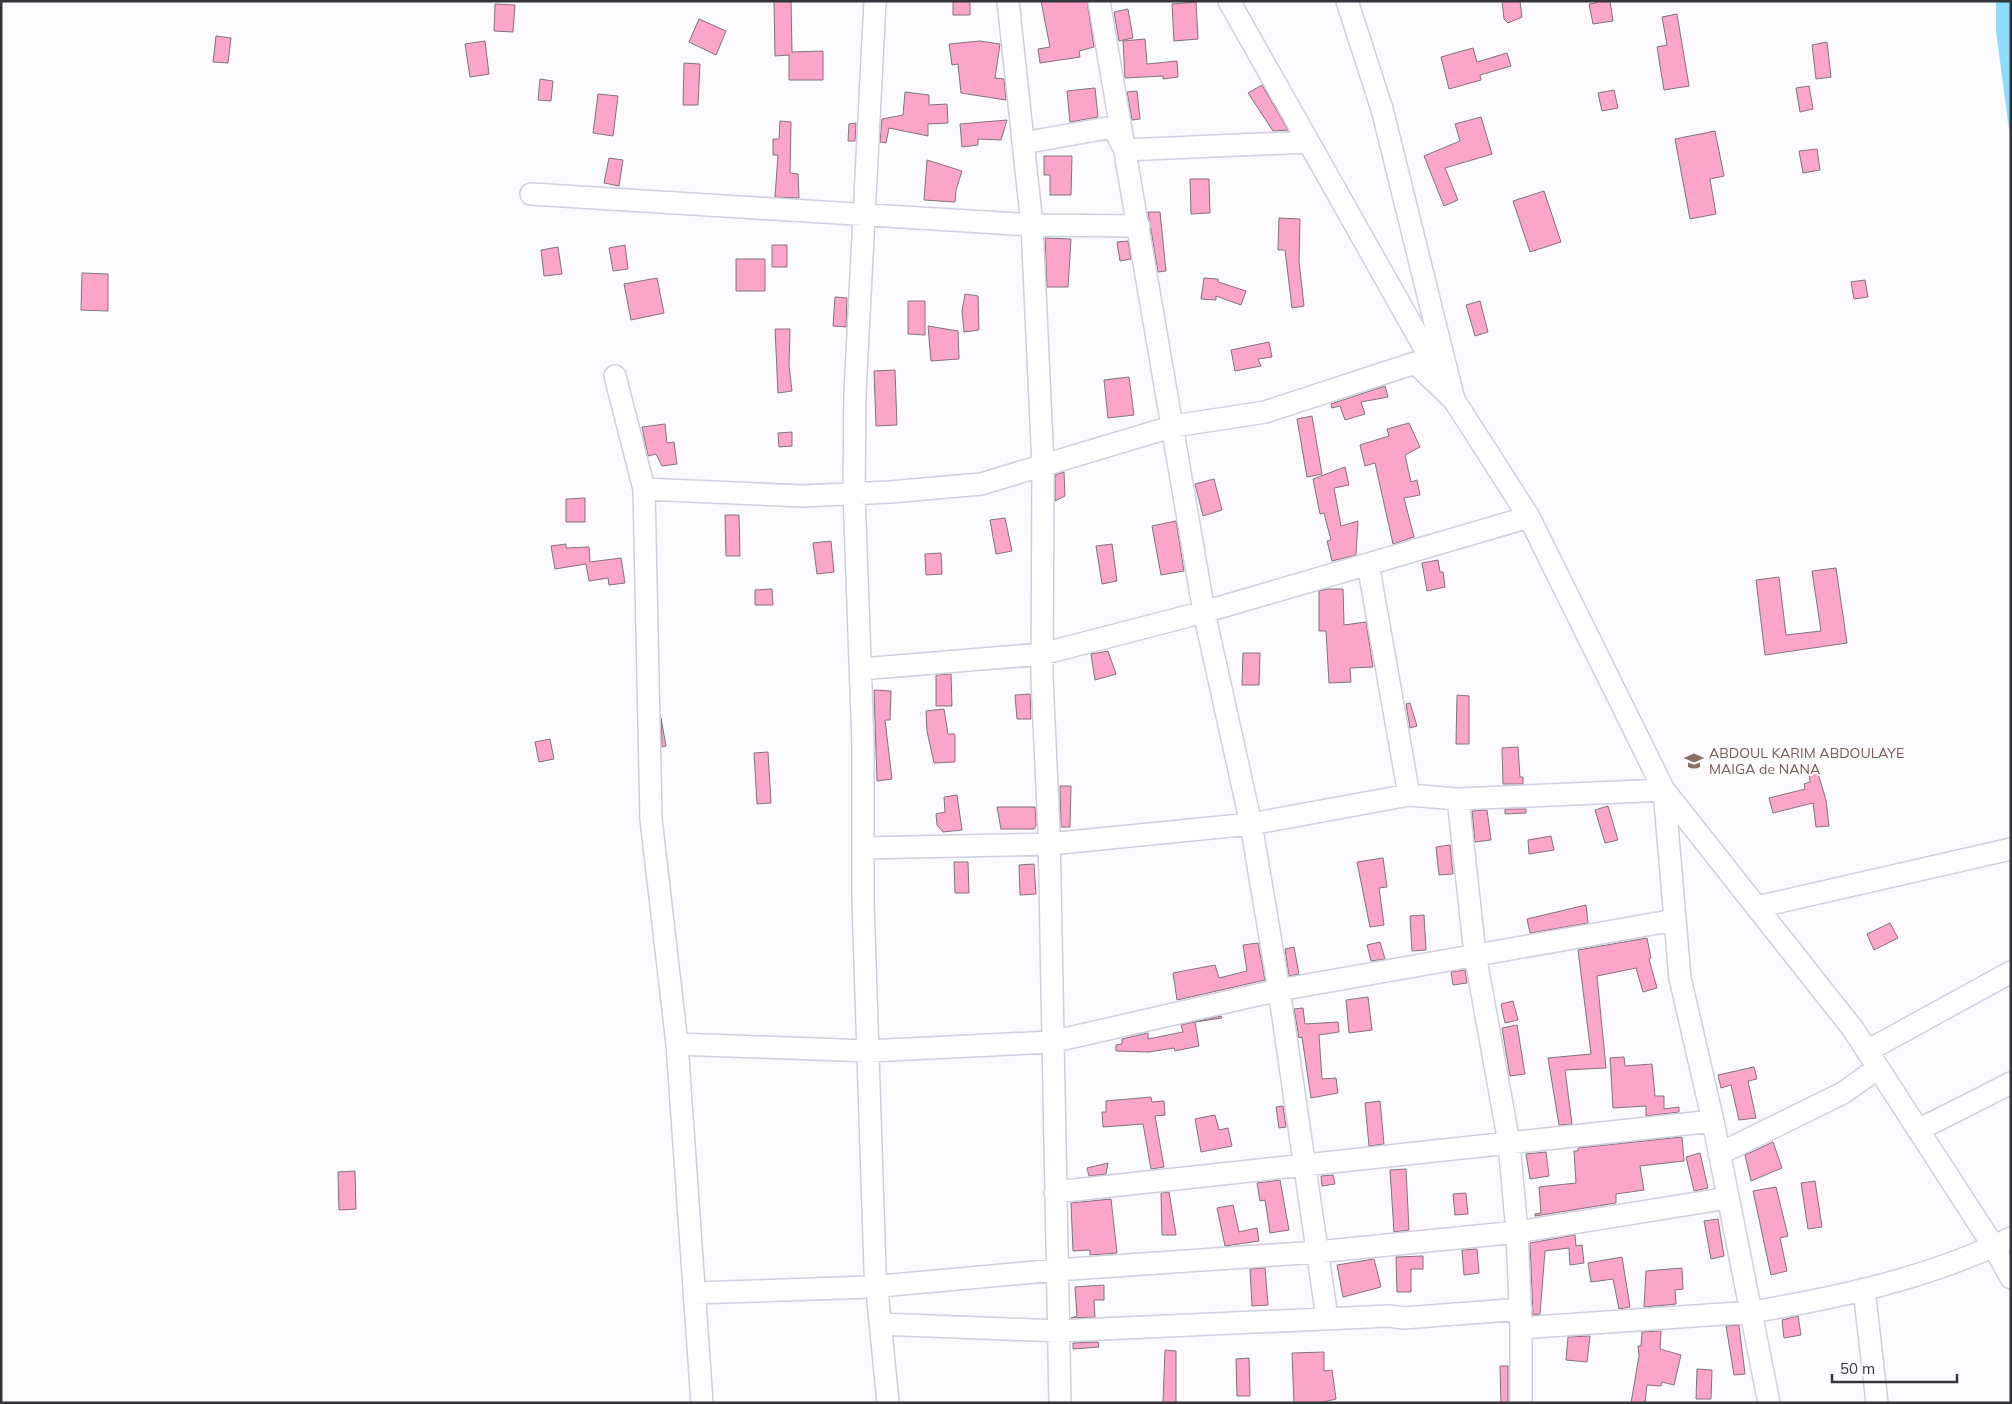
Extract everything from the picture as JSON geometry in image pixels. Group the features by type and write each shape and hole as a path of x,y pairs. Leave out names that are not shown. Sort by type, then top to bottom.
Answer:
{"street":[{"path":"875,1 855,393 854,493 861,669 868,1051 877,1287 888,1403"},
{"path":"1008,1 1032,224 1042,466 1042,654 1049,844 1051,1042 1060,1403"},
{"path":"1099,1 1174,426 1204,612 1251,824 1279,990 1327,1318"},
{"path":"1229,1 1454,400 1529,517 1664,790 1853,1029 1918,1130 2002,1242 2011,1278"},
{"path":"1347,1 1382,109 1454,400"},
{"path":"1023,143 1113,127 1125,150"},
{"path":"1125,150 1308,142"},
{"path":"531,194 863,216 1032,224 1139,226"},
{"path":"644,489 802,496 980,484 1174,426 1265,412 1415,363 1454,400"},
{"path":"615,376 644,489 651,820 677,1044 702,1403"},
{"path":"861,669 1042,654 1204,612 1529,517"},
{"path":"1368,564 1409,795"},
{"path":"863,848 1049,844 1251,824 1409,795 1458,799 1664,790"},
{"path":"1664,790 1680,978 1713,1122 1752,1312 1768,1403"},
{"path":"1458,799 1475,954 1509,1143 1517,1232 1521,1318 1521,1403"},
{"path":"1757,907 2011,849"},
{"path":"677,1044 868,1051 1051,1042 1279,990 1675,920"},
{"path":"1719,1154 1844,1093 1873,1060 2011,972"},
{"path":"1918,1130 2011,1083"},
{"path":"1055,1192 1713,1122"},
{"path":"695,1293 877,1287 1057,1270 1317,1252 1517,1232 1728,1198"},
{"path":"880,1324 1058,1330 1389,1316 1404,1318 1521,1318 1752,1312 1864,1289 1936,1270 2002,1242"},
{"path":"1864,1289 1877,1403"}],"water":[{"path":"1996,1 2011,1 2011,144 1996,31"}],"building":[{"path":"774,1 791,1 792,52 823,51 823,80 789,80 789,55 775,56"},
{"path":"953,1 970,1 970,15 953,15"},
{"path":"1041,1 1087,1 1094,47 1079,51 1080,57 1040,63 1038,49 1050,47"},
{"path":"1502,1 1520,1 1522,17 1508,23 1504,19"},
{"path":"1596,1 1610,1 1613,21 1593,24 1589,4 1596,3"},
{"path":"1196,2 1198,39 1174,41 1172,4"},
{"path":"495,4 515,5 513,32 494,31"},
{"path":"1128,9 1133,38 1119,41 1114,12"},
{"path":"1677,14 1689,86 1664,90 1657,47 1667,45 1662,17"},
{"path":"699,19 726,31 716,55 689,42"},
{"path":"216,36 231,38 228,63 213,62"},
{"path":"1145,39 1147,64 1177,61 1178,77 1163,79 1163,76 1125,78 1123,41"},
{"path":"485,41 489,74 470,77 465,44"},
{"path":"980,41 1000,44 995,78 1004,79 1006,100 961,93 958,64 952,65 949,44"},
{"path":"1827,42 1831,77 1816,79 1812,45"},
{"path":"1473,48 1477,62 1507,53 1511,66 1480,75 1481,80 1449,89 1441,57"},
{"path":"684,63 700,64 698,105 683,105"},
{"path":"540,79 553,81 551,101 538,100"},
{"path":"1262,85 1288,130 1273,131 1248,93"},
{"path":"1809,86 1813,109 1800,112 1796,88"},
{"path":"1095,88 1098,117 1070,122 1067,91"},
{"path":"1614,90 1618,108 1602,111 1598,93"},
{"path":"1137,91 1140,119 1132,120 1127,92"},
{"path":"905,92 929,95 929,105 947,104 948,123 928,124 928,136 889,128 886,143 880,142 882,119 903,115"},
{"path":"598,94 618,96 613,136 593,133"},
{"path":"1481,117 1492,154 1445,168 1458,200 1444,206 1424,156 1460,141 1455,124"},
{"path":"1007,120 1001,140 978,139 978,145 962,147 960,124"},
{"path":"780,121 791,122 790,173 798,174 799,198 775,197 778,155 773,155 773,139 779,139"},
{"path":"856,123 855,141 848,141 849,124"},
{"path":"1715,131 1724,176 1710,179 1716,214 1690,219 1675,139"},
{"path":"1817,149 1820,170 1803,173 1799,151"},
{"path":"1044,156 1072,156 1071,195 1050,195 1050,175 1044,175"},
{"path":"609,158 623,160 619,186 604,183"},
{"path":"927,160 962,171 956,190 955,202 924,200"},
{"path":"1190,179 1209,179 1210,213 1191,214"},
{"path":"1544,191 1561,242 1530,252 1513,201"},
{"path":"1148,212 1160,212 1166,271 1158,272"},
{"path":"1279,218 1300,219 1299,261 1304,306 1292,308 1285,250 1278,250"},
{"path":"1045,238 1071,239 1068,287 1047,287"},
{"path":"1128,241 1131,259 1120,261 1117,242"},
{"path":"625,245 628,269 613,271 609,248"},
{"path":"772,245 787,245 787,267 772,267"},
{"path":"558,247 562,274 544,276 541,250"},
{"path":"736,259 765,259 765,291 736,291"},
{"path":"82,273 108,274 108,311 81,310"},
{"path":"657,278 664,313 631,320 624,284"},
{"path":"1204,278 1218,279 1218,282 1246,291 1241,305 1216,296 1216,300 1201,299"},
{"path":"1865,280 1868,297 1854,299 1851,282"},
{"path":"965,294 978,296 979,330 964,332 962,311"},
{"path":"835,297 847,298 846,327 833,326"},
{"path":"908,301 925,301 925,335 908,334"},
{"path":"1480,301 1488,332 1475,336 1466,305"},
{"path":"928,326 958,331 959,359 931,361"},
{"path":"775,329 790,329 789,366 792,391 778,393"},
{"path":"1269,342 1272,357 1258,359 1261,366 1235,371 1231,350"},
{"path":"895,370 897,425 876,426 874,371"},
{"path":"1129,377 1134,415 1108,418 1104,380"},
{"path":"1385,386 1388,397 1361,402 1365,414 1345,420 1340,406 1332,408 1331,404"},
{"path":"1312,416 1322,474 1307,477 1297,419"},
{"path":"1409,423 1420,447 1405,455 1411,482 1417,480 1420,495 1404,498 1414,537 1393,544 1375,463 1365,466 1360,445 1389,436 1387,429"},
{"path":"665,424 667,443 674,442 677,464 662,466 656,454 648,456 642,427"},
{"path":"792,432 792,446 779,447 778,433"},
{"path":"1345,467 1349,485 1334,488 1341,526 1358,521 1356,555 1332,561 1327,541 1331,540 1324,513 1320,514 1313,479"},
{"path":"1064,472 1065,496 1055,501 1055,475"},
{"path":"1214,479 1222,510 1203,516 1195,484"},
{"path":"585,498 585,522 566,522 566,499"},
{"path":"725,515 739,515 740,556 726,556"},
{"path":"1005,518 1012,551 996,554 990,520"},
{"path":"1176,521 1184,571 1161,575 1152,526"},
{"path":"831,541 834,572 817,574 813,543"},
{"path":"566,544 566,548 589,547 590,562 621,558 625,583 609,585 608,578 589,581 586,564 555,569 551,546"},
{"path":"1112,544 1117,581 1102,584 1096,546"},
{"path":"941,553 942,574 926,575 925,554"},
{"path":"1438,560 1440,572 1443,572 1445,587 1427,591 1422,563"},
{"path":"1836,568 1847,643 1765,655 1756,580 1779,577 1786,635 1821,631 1812,571"},
{"path":"772,589 773,605 755,605 755,590"},
{"path":"1343,589 1344,625 1366,622 1373,667 1350,668 1351,682 1329,683 1326,631 1319,631 1319,591"},
{"path":"1108,651 1116,674 1095,680 1091,654"},
{"path":"1243,653 1260,653 1259,685 1242,685"},
{"path":"951,674 952,706 936,706 936,675"},
{"path":"874,690 891,691 890,720 885,720 892,779 877,781"},
{"path":"1030,694 1031,719 1017,719 1015,695"},
{"path":"1457,695 1469,696 1469,744 1456,744"},
{"path":"1410,703 1417,726 1410,728 1406,704"},
{"path":"944,709 948,734 955,734 955,762 934,763 927,731 926,711"},
{"path":"661,718 666,746 662,747"},
{"path":"550,739 554,759 539,762 535,742"},
{"path":"1518,747 1520,777 1523,777 1523,784 1503,784 1502,748"},
{"path":"768,752 771,803 757,804 754,753"},
{"path":"1816,767 1826,800 1829,826 1816,827 1813,803 1773,813 1769,798 1805,789 1804,784 1810,782 1809,769"},
{"path":"1060,786 1071,786 1070,827 1061,827"},
{"path":"957,795 962,830 943,832 937,825 936,814 945,812 944,797"},
{"path":"1608,806 1618,840 1605,843 1595,810"},
{"path":"997,807 1035,807 1036,826 1034,829 1001,829"},
{"path":"1505,809 1526,809 1526,813 1505,814"},
{"path":"1487,810 1491,840 1475,842 1472,811"},
{"path":"1551,836 1554,850 1529,854 1528,840"},
{"path":"1450,845 1453,874 1439,875 1436,847"},
{"path":"1383,858 1387,887 1379,888 1384,925 1370,927 1357,862"},
{"path":"954,862 968,862 969,893 955,893"},
{"path":"1034,864 1036,894 1020,895 1019,865"},
{"path":"1586,905 1588,923 1530,933 1527,919"},
{"path":"1424,915 1426,950 1412,951 1410,916"},
{"path":"1890,923 1898,938 1874,950 1867,934"},
{"path":"1647,938 1651,958 1649,959 1657,988 1643,992 1636,968 1597,976 1606,1068 1565,1070 1572,1124 1559,1125 1548,1058 1591,1054 1578,950"},
{"path":"1380,942 1385,959 1371,961 1367,945"},
{"path":"1258,943 1265,980 1177,1000 1173,973 1215,965 1219,978 1247,971 1243,945"},
{"path":"1294,947 1299,974 1289,976 1285,949"},
{"path":"1465,970 1467,983 1453,985 1451,972"},
{"path":"1368,997 1372,1030 1349,1033 1346,1000"},
{"path":"1513,1001 1518,1020 1505,1023 1501,1004"},
{"path":"1303,1008 1305,1024 1338,1022 1339,1032 1319,1035 1322,1079 1336,1078 1338,1093 1311,1098 1302,1037 1299,1038 1294,1009"},
{"path":"1221,1016 1222,1018 1195,1022 1199,1046 1175,1051 1174,1048 1149,1052 1116,1051 1116,1045 1122,1044 1122,1039 1148,1033 1148,1039 1183,1032 1181,1025"},
{"path":"1517,1025 1525,1074 1510,1076 1502,1028"},
{"path":"1624,1057 1625,1066 1652,1064 1655,1096 1664,1096 1664,1109 1679,1107 1679,1112 1646,1116 1646,1106 1613,1108 1610,1058"},
{"path":"1754,1067 1757,1079 1748,1081 1756,1118 1739,1120 1731,1085 1721,1088 1718,1075"},
{"path":"1151,1097 1152,1102 1164,1101 1165,1115 1155,1116 1164,1167 1151,1169 1143,1124 1103,1127 1102,1112 1106,1112 1106,1101"},
{"path":"1380,1101 1384,1144 1369,1146 1365,1103"},
{"path":"1283,1106 1286,1127 1279,1128 1276,1107"},
{"path":"1215,1115 1219,1130 1228,1128 1232,1146 1201,1152 1195,1119"},
{"path":"1682,1137 1684,1161 1640,1166 1644,1190 1616,1194 1616,1203 1535,1216 1535,1214 1541,1213 1539,1187 1576,1183 1574,1151 1578,1151 1578,1148"},
{"path":"1773,1142 1782,1168 1751,1181 1745,1155"},
{"path":"1546,1152 1549,1176 1530,1179 1526,1154"},
{"path":"1700,1153 1708,1188 1694,1191 1686,1157"},
{"path":"1108,1163 1106,1174 1089,1176 1087,1168"},
{"path":"1406,1169 1409,1230 1394,1232 1390,1170"},
{"path":"355,1171 356,1209 339,1210 338,1172"},
{"path":"1333,1175 1335,1184 1322,1186 1321,1176"},
{"path":"1280,1180 1289,1230 1270,1233 1265,1200 1260,1201 1257,1183"},
{"path":"1815,1181 1822,1227 1808,1229 1801,1183"},
{"path":"1776,1187 1788,1236 1780,1238 1787,1271 1771,1275 1753,1191"},
{"path":"1169,1192 1176,1235 1162,1235 1161,1193"},
{"path":"1466,1193 1468,1214 1455,1215 1453,1194"},
{"path":"1111,1199 1117,1253 1090,1255 1090,1250 1073,1251 1071,1203"},
{"path":"1233,1205 1239,1232 1257,1228 1259,1241 1225,1246 1217,1208"},
{"path":"1718,1219 1724,1256 1711,1259 1704,1221"},
{"path":"1575,1235 1576,1246 1582,1245 1584,1263 1570,1265 1569,1248 1545,1251 1540,1314 1533,1315 1530,1243"},
{"path":"1477,1249 1479,1273 1464,1275 1462,1250"},
{"path":"1423,1256 1423,1269 1411,1269 1411,1292 1397,1292 1396,1257"},
{"path":"1622,1257 1630,1307 1619,1309 1613,1279 1591,1282 1588,1263"},
{"path":"1374,1259 1381,1287 1343,1297 1337,1265"},
{"path":"1265,1268 1268,1305 1252,1306 1250,1269"},
{"path":"1682,1268 1683,1289 1675,1290 1676,1304 1644,1307 1646,1271"},
{"path":"1104,1285 1104,1300 1094,1300 1095,1317 1071,1318 1077,1316 1075,1287"},
{"path":"1798,1316 1801,1335 1784,1338 1782,1320"},
{"path":"1739,1325 1745,1374 1734,1375 1726,1326"},
{"path":"1661,1331 1660,1349 1681,1355 1674,1385 1662,1382 1661,1386 1647,1385 1645,1403 1631,1403 1639,1356 1638,1346 1641,1346 1642,1332"},
{"path":"1590,1336 1587,1362 1566,1360 1568,1337"},
{"path":"1098,1342 1099,1347 1073,1349 1073,1343"},
{"path":"1165,1350 1176,1351 1176,1403 1163,1403"},
{"path":"1324,1352 1324,1371 1332,1370 1336,1399 1319,1403 1294,1403 1292,1353"},
{"path":"1249,1358 1250,1396 1237,1396 1236,1359"},
{"path":"1500,1366 1508,1366 1508,1403 1501,1403"},
{"path":"1697,1369 1712,1370 1711,1399 1696,1399"}],"place":[{"name":"ABDOUL KARIM ABDOULAYE MAIGA de NANA","path":"1694,761"}]}
